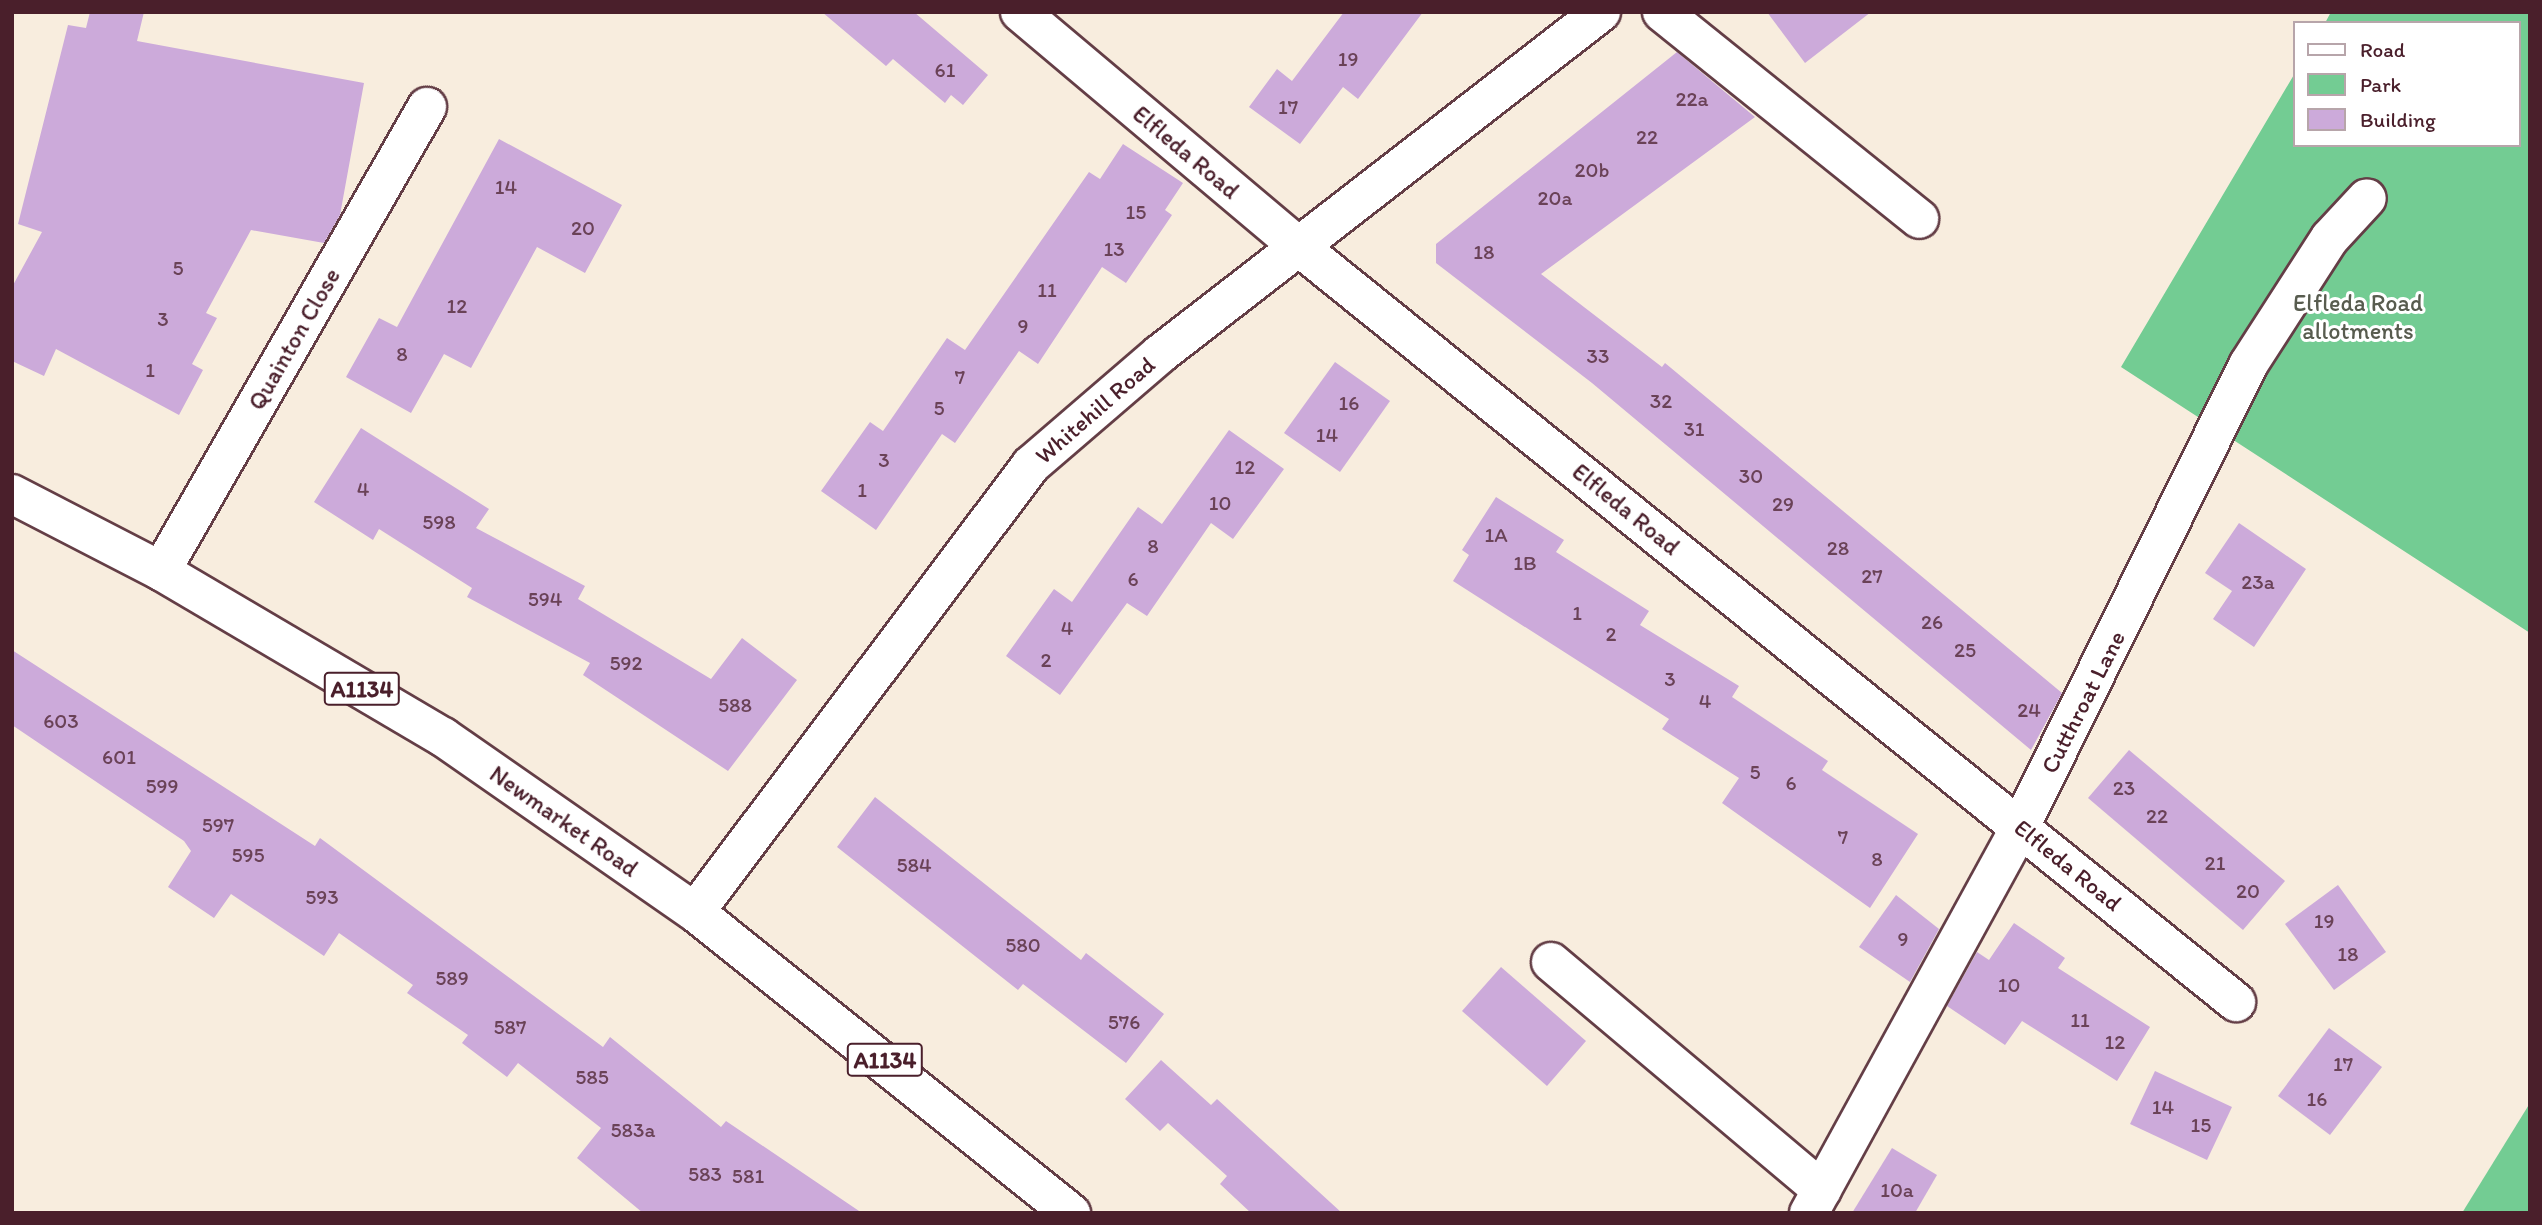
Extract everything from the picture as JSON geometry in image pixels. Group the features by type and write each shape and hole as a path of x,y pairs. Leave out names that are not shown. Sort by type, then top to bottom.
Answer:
{"street":[{"name":"Elfleda Road","path":"1020,12 1298,246 2021,825 2236,1002"},
{"name":"Whitehill Road","path":"695,912 1031,465 1298,246 1601,12"},
{"path":"1662,12 1919,219"},
{"name":"Quainton Close","path":"161,571 427,107"},
{"name":"Cutthroat Lane","path":"1815,1202 2021,825 2248,365 2330,238 2367,198"},
{"name":"Newmarket Road","path":"12,494 161,571 443,737 695,912 1071,1213"},
{"path":"1551,962 1815,1202"}],"green space":[{"name":"Elfleda Road allotments","path":"2331,12 2530,12 2530,633 2121,367 2294,75 2294,147 2521,147 2521,21 2326,21"},
{"path":"2530,1103 2530,1213 2462,1213"}],"building":[{"path":"90,12 144,12 137,41 364,83 340,215 324,243 251,230 206,313 217,318 192,364 203,370 179,415 56,349 44,376 12,361 12,287 42,232 18,224 68,25 86,28"},
{"path":"822,12 914,12 988,75 963,105 951,95 945,103 893,59 886,66"},
{"path":"1344,12 1423,12 1358,99 1343,87 1300,144 1249,107 1277,69 1292,81"},
{"path":"1767,12 1871,12 1805,63"},
{"path":"1677,52 1755,117 1541,274 1662,367 1665,363 2062,693 2031,750 1592,383 1436,263 1436,244"},
{"path":"499,139 622,205 585,273 537,247 471,368 444,354 411,413 346,377 379,318 397,327"},
{"path":"1123,144 1183,183 1165,210 1172,215 1126,283 1102,267 1038,364 1019,351 955,443 942,434 876,530 821,491 870,422 883,431 947,338 965,350 1089,172 1100,179"},
{"path":"1335,362 1390,401 1340,472 1284,433"},
{"path":"361,428 489,509 476,528 585,586 578,599 711,679 742,638 797,680 728,771 583,675 590,663 467,597 472,588 379,529 373,540 314,502"},
{"path":"1229,430 1284,469 1233,539 1211,523 1147,616 1127,603 1060,695 1006,656 1054,589 1072,602 1138,507 1162,524"},
{"path":"1496,497 1564,540 1556,552 1649,611 1640,625 1739,686 1732,697 1828,761 1822,770 1918,834 1870,908 1722,803 1739,778 1662,729 1669,719 1453,581 1469,555 1462,550"},
{"path":"2239,523 2306,569 2254,647 2213,619 2232,591 2205,573"},
{"path":"12,650 315,846 320,838 603,1047 610,1037 721,1127 726,1121 862,1213 643,1213 577,1158 601,1128 518,1063 507,1077 462,1043 468,1035 407,993 413,985 339,933 324,956 231,894 214,918 168,887 191,851 184,841 12,725"},
{"path":"2129,750 2285,881 2243,930 2088,798"},
{"path":"875,797 1081,960 1086,953 1164,1014 1126,1063 1023,984 1018,990 837,847"},
{"path":"2338,885 2386,952 2334,990 2285,924"},
{"path":"1896,895 1939,929 1910,982 1859,947"},
{"path":"2014,923 2065,958 2058,968 2150,1027 2117,1081 2022,1021 2005,1045 1947,1006 1977,952 1989,960"},
{"path":"1501,967 1586,1041 1547,1086 1462,1011"},
{"path":"2329,1028 2382,1067 2330,1135 2278,1096"},
{"path":"1161,1060 1211,1105 1217,1099 1342,1213 1251,1213 1220,1184 1227,1176 1168,1123 1160,1131 1125,1099"},
{"path":"2155,1071 2232,1107 2207,1160 2130,1124"},
{"path":"1892,1148 1937,1175 1915,1213 1852,1213"}]}
